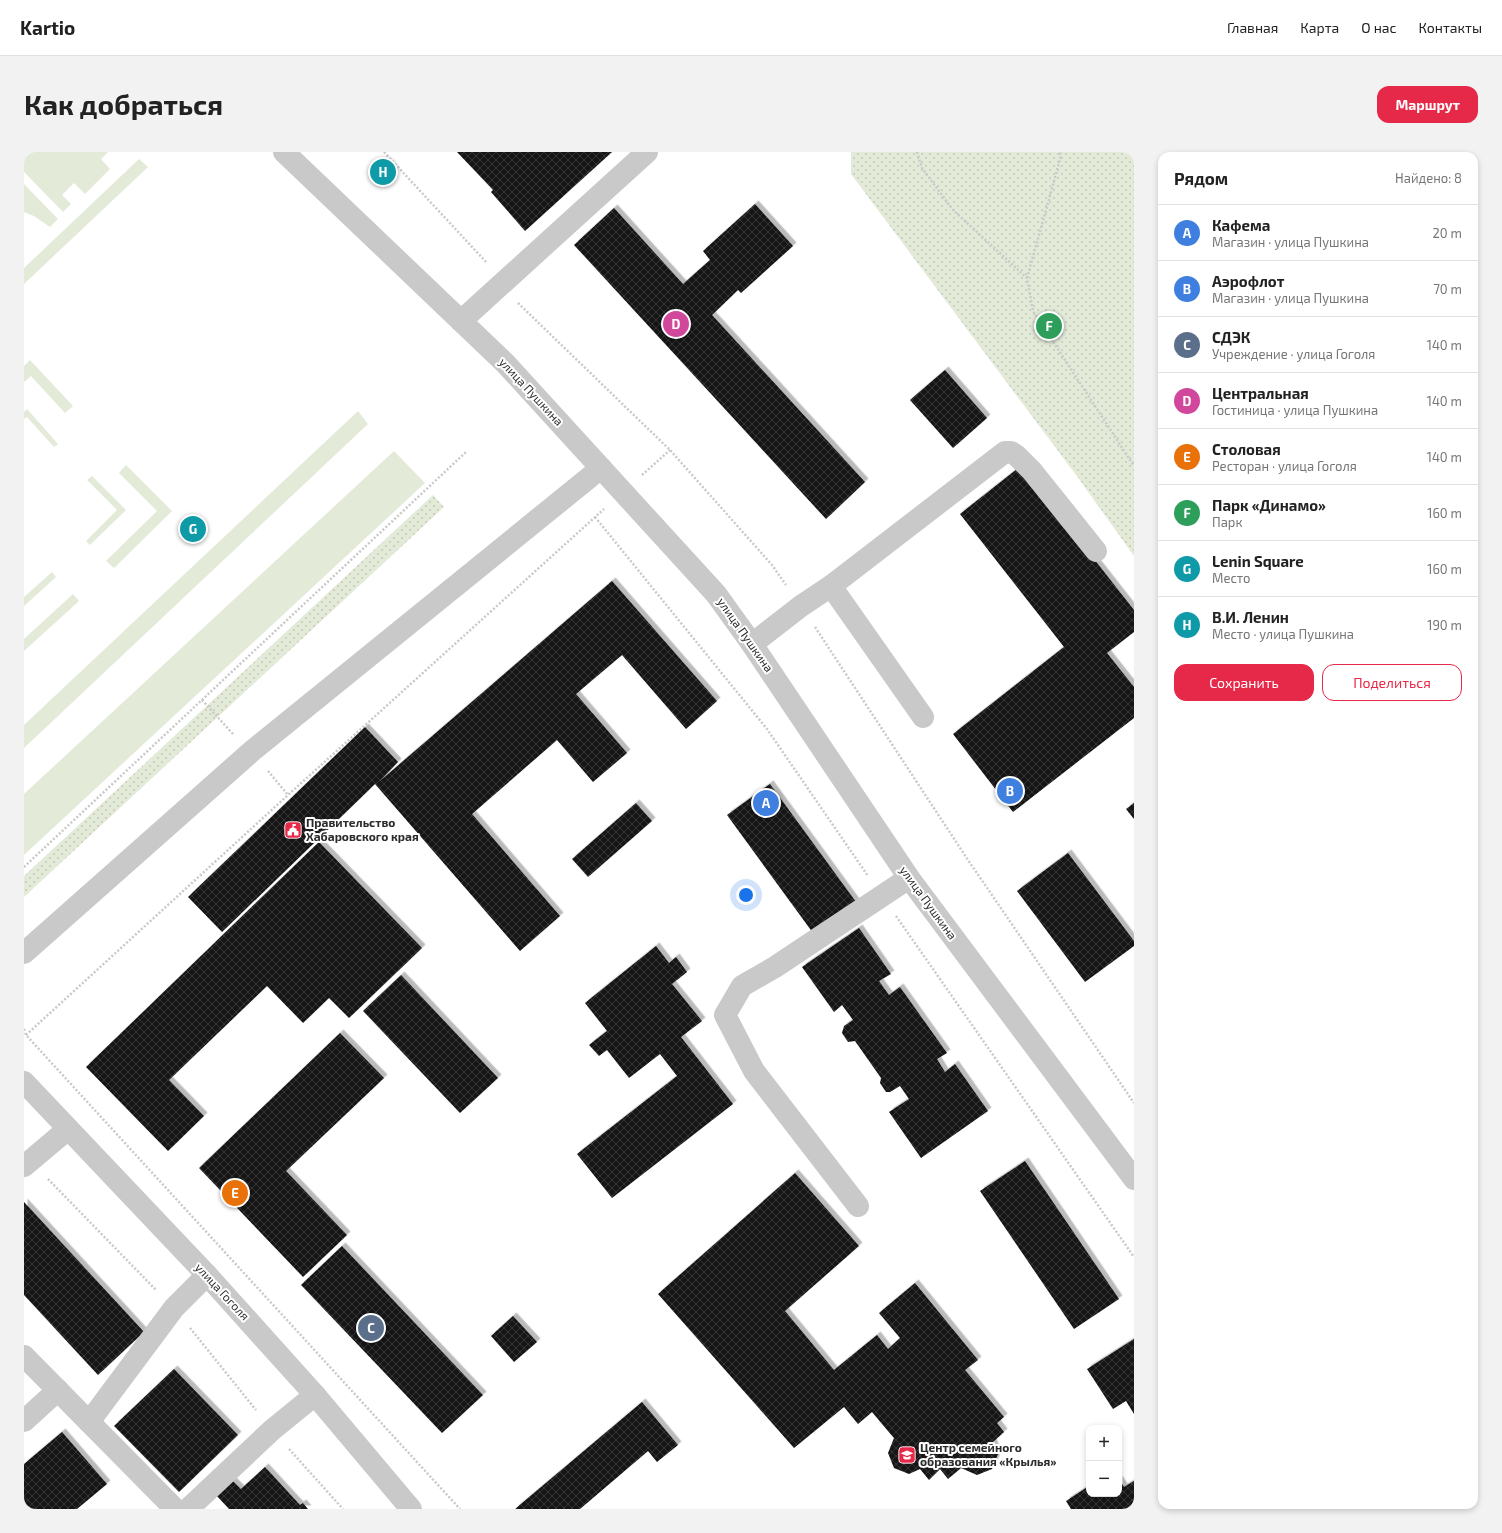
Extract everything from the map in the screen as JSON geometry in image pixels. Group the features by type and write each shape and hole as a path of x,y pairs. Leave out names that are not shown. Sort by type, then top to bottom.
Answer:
{"street":[{"name":"улица Пушкина","path":"284,152 505,363 716,594 752,644 909,878 1134,1179"},
{"path":"461,321 647,152"},
{"path":"752,644 801,606 831,586 1005,452 1011,452 1017,456 1032,471 1096,550"},
{"path":"24,953 252,751 601,468"},
{"path":"831,586 923,718"},
{"path":"858,1206 754,1071 725,1015 742,986 775,967 909,878"},
{"name":"улица Гоголя","path":"24,1082 207,1275 315,1395 411,1509"},
{"path":"24,1166 68,1130"},
{"path":"89,1422 174,1308 207,1275"},
{"path":"24,1356 175,1509"},
{"path":"24,1421 58,1390"},
{"path":"188,1509 272,1430 315,1395"}],"path":[{"path":"917,152 922,168 953,210 1027,278"},
{"path":"1060,152 1061,156 1027,278 1033,310 1134,466"},
{"path":"26,1035 288,795 670,450"},
{"path":"24,867 466,452"},
{"path":"24,1029 26,1035 460,1509"}],"green space":[{"path":"24,152 108,152 101,159 110,169 85,194 74,183 62,195 71,204 63,212 24,172"},
{"path":"851,152 1134,152 1134,556 1079,479 851,174"},
{"path":"139,159 148,167 24,284 24,268"},
{"path":"24,184 58,219 50,227 34,216 24,212"},
{"path":"30,360 73,406 65,413 31,376 24,382 24,366"},
{"path":"27,409 58,444 54,447 27,417 24,419 24,412"},
{"path":"358,411 368,424 24,748 24,725"},
{"path":"394,451 425,483 24,855 24,794"},
{"path":"126,465 172,511 114,568 106,561 157,511 119,473"},
{"path":"92,476 126,510 90,545 86,541 117,510 87,480"},
{"path":"433,495 444,507 24,897 24,876"},
{"path":"52,572 56,577 24,606 24,597"},
{"path":"73,594 79,601 24,651 24,639"}],"building":[{"path":"457,152 612,152 525,231 491,192 493,190"},
{"path":"755,204 793,246 741,293 738,290 712,315 865,482 826,519 574,245 614,208 683,284 710,260 703,251"},
{"path":"945,370 987,418 953,448 910,400"},
{"path":"1021,466 1134,610 1134,632 1107,653 1134,687 1134,718 1013,812 953,734 1064,647 960,514"},
{"path":"612,581 717,701 686,729 622,655 576,694 627,753 593,782 557,740 472,814 560,916 520,951 375,784 222,932 188,897 365,727 398,762 380,781"},
{"path":"770,784 856,902 813,933 727,815"},
{"path":"636,803 652,821 588,877 572,859"},
{"path":"1134,803 1134,819 1126,809"},
{"path":"319,842 422,948 349,1018 329,998 303,1023 267,986 169,1080 204,1116 168,1151 86,1067"},
{"path":"1068,853 1134,941 1134,946 1085,982 1017,891"},
{"path":"859,928 891,974 879,981 889,995 900,987 947,1053 937,1059 945,1072 955,1064 988,1111 921,1158 889,1112 909,1099 900,1086 890,1092 886,1092 880,1083 881,1078 855,1041 848,1042 842,1033 844,1026 853,1020 842,1005 834,1012 802,967"},
{"path":"656,946 669,963 676,957 687,972 672,984 702,1021 681,1037 733,1104 612,1198 577,1154 677,1076 660,1054 629,1078 607,1050 599,1056 589,1045 607,1031 585,1003"},
{"path":"401,975 498,1078 460,1113 363,1011"},
{"path":"340,1033 384,1078 286,1171 347,1235 303,1277 199,1168"},
{"path":"1025,1161 1119,1299 1074,1329 980,1191"},
{"path":"795,1173 859,1246 785,1311 834,1370 877,1335 888,1349 900,1338 879,1313 915,1283 978,1360 965,1370 1004,1417 997,1423 1004,1432 993,1442 998,1454 992,1469 977,1475 961,1468 948,1479 940,1469 929,1480 920,1469 909,1474 894,1468 888,1453 894,1438 872,1412 858,1424 844,1407 794,1448 658,1294"},
{"path":"24,1202 144,1332 98,1375 24,1295"},
{"path":"342,1246 483,1395 442,1433 301,1285"},
{"path":"513,1316 537,1342 514,1362 491,1336"},
{"path":"1134,1339 1134,1414 1126,1401 1113,1409 1087,1369"},
{"path":"174,1369 238,1435 179,1492 114,1426"},
{"path":"642,1402 678,1445 657,1462 648,1451 580,1509 515,1509"},
{"path":"62,1432 107,1484 77,1509 24,1509 24,1464"},
{"path":"265,1467 300,1505 303,1503 308,1509 229,1509 216,1495 232,1480 241,1489"},
{"path":"1134,1481 1134,1509 1071,1509 1066,1501 1086,1488 1086,1497 1122,1497 1122,1484 1124,1487"}],"place":[{"name":"В.И. Ленин","path":"383,172"},
{"name":"Центральная","path":"676,324"},
{"name":"Парк «Динамо»","path":"1049,326"},
{"name":"Lenin Square","path":"193,529"},
{"name":"Аэрофлот","path":"1010,791"},
{"name":"Кафема","path":"766,803"},
{"name":"Правительство Хабаровского края","path":"293,830"},
{"name":"Столовая","path":"235,1193"},
{"name":"СДЭК","path":"371,1328"},
{"name":"Центр семейного образования «Крылья»","path":"907,1455"}]}
